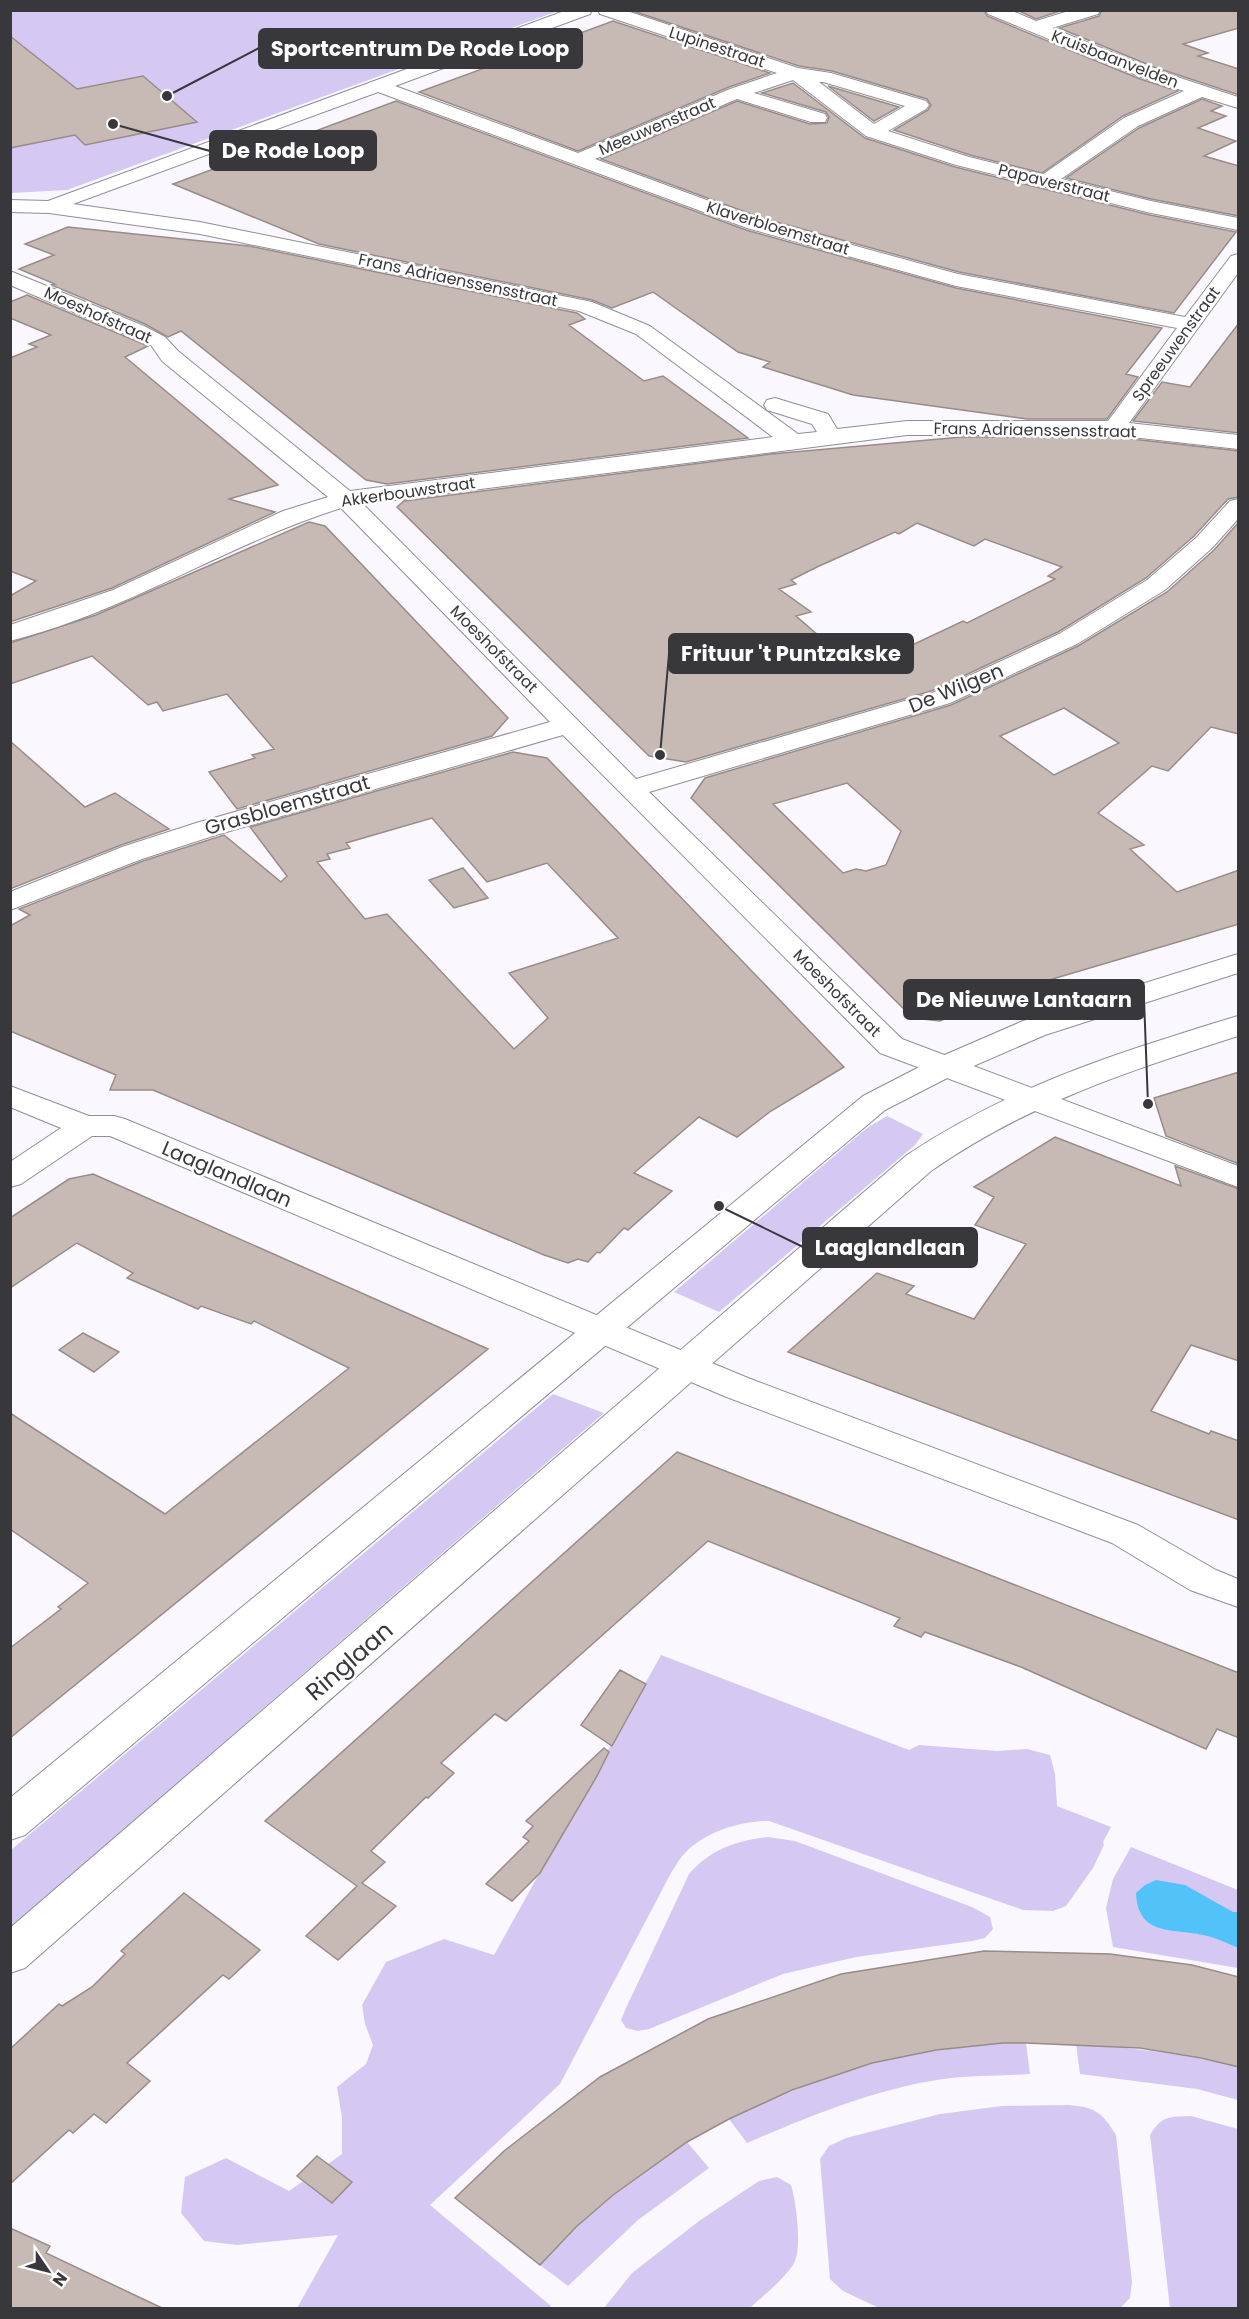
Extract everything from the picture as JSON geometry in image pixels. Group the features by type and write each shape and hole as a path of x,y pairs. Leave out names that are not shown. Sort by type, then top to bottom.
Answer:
{"street":[{"path":"49,207 585,10"},
{"name":"Lupinestraat","path":"606,10 795,73"},
{"name":"Kruisbaanvelden","path":"994,10 1147,74 1239,104"},
{"path":"1035,27 1092,10"},
{"path":"795,73 825,77 920,105 873,132 795,73"},
{"name":"Meeuwenstraat","path":"578,160 736,93 795,73"},
{"name":"Klaverbloemstraat","path":"379,86 754,224 956,280 1190,324"},
{"path":"1046,181 1131,122 1200,92"},
{"path":"736,93 818,118"},
{"name":"Papaverstraat","path":"873,132 963,161 1184,214 1239,224"},
{"name":"Frans Adriaenssensstraat","path":"10,206 49,207 206,229 585,306 643,330 793,441 907,428 1114,428 1239,442"},
{"name":"Frans Adriaenssensstraat","path":"10,212 49,207"},
{"name":"Spreeuwenstraat","path":"1114,428 1239,260"},
{"name":"Moeshofstraat","path":"10,277 138,330 159,342 170,356 345,500 631,789 891,1046 1033,1099"},
{"path":"776,405 820,418 831,437"},
{"name":"Akkerbouwstraat","path":"12,632 122,595 291,516 345,500 793,441"},
{"name":"De Wilgen","path":"631,789 941,698 1019,663 1068,639 1156,585 1204,543 1239,506"},
{"name":"Grasbloemstraat","path":"10,902 132,853 206,829 569,725"},
{"path":"10,1823 874,1103 944,1067 1034,1028 1239,963"},
{"name":"Ringlaan","path":"10,1955 920,1163 964,1133 1033,1099 1115,1066 1239,1026"},
{"name":"Laaglandlaan","path":"10,1095 85,1126 114,1126 687,1366 1125,1534 1203,1580 1239,1593"},
{"path":"1033,1099 1239,1178"},
{"path":"10,1177 85,1126"}],"shaded area":[{"path":"11,11 558,11 67,190 11,193 11,49 24,46 11,38"},
{"path":"887,1116 923,1134 915,1145 719,1312 674,1292 867,1128"},
{"path":"553,1394 604,1413 11,1927 11,1850"},
{"path":"661,1655 909,1750 919,1745 997,1751 1027,1749 1050,1755 1055,1774 1057,1806 1111,1827 1103,1842 1104,1845 1093,1868 1066,1906 1053,1911 1023,1910 769,1821 746,1823 724,1829 702,1839 685,1853 671,1873 560,2084 430,2205 551,2306 549,2308 297,2308 338,2235 237,2245 204,2241 181,2213 185,2177 226,2158 289,2191 342,2154 342,2118 337,2087 366,2064 373,2045 365,2024 362,2005 386,1962 444,1939 494,1955"},
{"path":"768,1837 795,1841 972,1907 990,1917 993,1929 985,1938 972,1941 856,1957 783,1974 649,2029 638,2031 626,2028 621,2020 689,1874 715,1852 745,1841"},
{"path":"1131,1847 1238,1890 1238,1968 1113,1947 1106,1908 1113,1879"},
{"path":"1026,2043 1030,2074 954,2078 893,2089 819,2114 747,2143 729,2119 817,2081 871,2063 953,2048"},
{"path":"1076,2044 1158,2052 1238,2067 1238,2100 1197,2089 1080,2074"},
{"path":"1002,2106 1085,2107 1097,2112 1116,2135 1132,2282 1130,2298 1120,2308 879,2308 843,2291 830,2279 820,2159 829,2146 846,2138 940,2114"},
{"path":"1191,2116 1238,2129 1238,2308 1170,2308 1150,2135 1162,2120"},
{"path":"687,2142 709,2168 638,2220 568,2286 540,2265 576,2227 613,2195"},
{"path":"777,2177 791,2185 798,2226 798,2249 793,2265 784,2277 750,2308 604,2308 632,2273 699,2221 759,2181"}],"water":[{"path":"1156,1880 1185,1885 1233,1912 1238,1912 1238,1948 1207,1936 1159,1928 1150,1924 1138,1907 1136,1893 1145,1885"}],"building":[{"path":"640,10 984,10 987,16 1140,79 1178,91 1123,116 1042,173 970,155 894,130 928,110 931,105 927,99 832,71 799,66 636,12"},
{"path":"1017,10 1063,10 1036,19"},
{"path":"1102,10 1239,10 1239,28 1183,44 1208,53 1198,56 1239,69 1239,95 1154,67 1059,28 1099,16"},
{"path":"613,21 770,73 729,87 578,151 419,92"},
{"path":"10,36 77,89 143,76 197,122 85,145 75,135 10,148"},
{"path":"793,83 865,138 955,167 1150,215 1236,232 1174,313 959,272 762,218 601,159 737,101 810,124 827,123 829,117 826,112 762,93"},
{"path":"828,86 899,107 874,121"},
{"path":"1202,99 1222,106 1211,111 1226,116 1198,128 1236,141 1204,156 1239,166 1239,216 1151,199 1066,178 1139,128"},
{"path":"396,101 746,230 956,288 1162,328 1126,374 1138,377 1107,419 1027,419 853,395 763,367 770,362 738,352 653,292 612,308 592,300 319,244 173,184"},
{"path":"68,227 249,246 577,313 585,319 569,325 644,381 663,376 748,438 387,484 366,480 181,331 168,337 145,324 51,285 55,284 19,269 54,255 25,244"},
{"path":"27,295 148,346 125,357 278,485 229,499 275,512 112,588 10,622 10,596 36,581 10,571 10,358 37,347 29,344 51,335 10,318 10,302"},
{"path":"1239,323 1239,433 1133,421 1162,382 1190,387"},
{"path":"962,437 1114,437 1239,451 1239,497 1228,499 1194,536 1146,578 1058,632 931,691 686,762 649,756 397,507 404,501 771,454","holes":["917,523 974,546 985,539 1062,567 1048,576 1055,579 967,623 963,621 908,647 855,667 796,616 811,612 779,589 796,584 791,580 817,567 895,532 899,534"]},
{"path":"309,522 325,526 508,718 492,736 237,809 209,772 255,758 252,755 274,749 227,694 163,711 157,702 148,705 92,656 10,684 10,643 96,615"},
{"path":"1239,522 1239,734 1211,727 1168,771 1152,766 1098,813 1144,845 1130,849 1177,892 1239,870 1239,924 1039,983 983,1002 940,1021 913,1018 691,798 705,778 951,705 1078,646 1167,592 1214,550","holes":["1064,708 1119,743 1054,775 1000,736","847,783 901,831 886,865 866,871 856,869 843,873 773,804"]},
{"path":"10,741 85,807 115,793 169,829 121,845 10,889"},
{"path":"513,752 547,758 844,1067 771,1111 737,1137 699,1117 634,1173 672,1191 628,1230 624,1228 588,1262 578,1259 568,1263 544,1255 153,1090 110,1090 116,1075 10,1031 10,926 30,915 19,909 143,861 224,835 281,882 287,876 250,827","holes":["432,818 487,882 547,863 618,938 509,973 548,1018 514,1049 387,914 365,919 317,862 330,859 327,854 350,848 346,843"]},
{"path":"463,868 488,898 454,908 429,880"},
{"path":"1239,1072 1239,1164 1166,1136 1154,1098"},
{"path":"1055,1137 1181,1186 1175,1166 1239,1189 1239,1361 1191,1345 1151,1411 1209,1434 1211,1431 1239,1441 1239,1520 788,1352 877,1273 914,1286 906,1294 974,1319 1026,1244 975,1225 994,1197 974,1187"},
{"path":"93,1174 488,1349 10,1738 10,1648 61,1609 58,1607 88,1583 10,1529 10,1413 165,1514 349,1368 254,1321 251,1324 201,1306 198,1309 127,1278 133,1273 77,1243 10,1288 10,1218 69,1179"},
{"path":"83,1333 119,1352 94,1372 59,1350"},
{"path":"677,1452 1239,1673 1239,1738 1217,1729 1206,1749 1021,1667 925,1632 921,1637 894,1626 900,1618 708,1541 506,1721 495,1714 441,1763 454,1773 371,1851 385,1862 362,1883 396,1906 338,1960 306,1936 357,1886 265,1821"},
{"path":"620,1670 646,1684 612,1746 581,1725"},
{"path":"604,1748 609,1752 597,1776 540,1873 512,1901 486,1884 529,1841 523,1837 533,1826 526,1821"},
{"path":"184,1893 260,1950 229,1979 223,1975 127,2063 150,2081 106,2123 94,2114 73,2133 69,2130 10,2184 10,2049 59,2004 62,2006 92,1987 125,1954 121,1951"},
{"path":"984,1951 1110,1954 1192,1965 1239,1977 1239,2067 1140,2048 1026,2043 936,2050 872,2063 792,2090 729,2119 687,2142 613,2195 576,2227 540,2265 455,2198 504,2151 600,2077 708,2019 841,1974"},
{"path":"317,2156 352,2182 332,2203 297,2176"},
{"path":"10,2228 50,2246 46,2253 162,2308 10,2308"}],"place":[{"name":"Sportcentrum De Rode Loop","path":"167,96"},
{"name":"De Rode Loop","path":"113,124"},
{"name":"Frituur 't Puntzakske","path":"660,755"},
{"name":"De Nieuwe Lantaarn","path":"1148,1104"},
{"name":"Laaglandlaan","path":"719,1206"}]}
